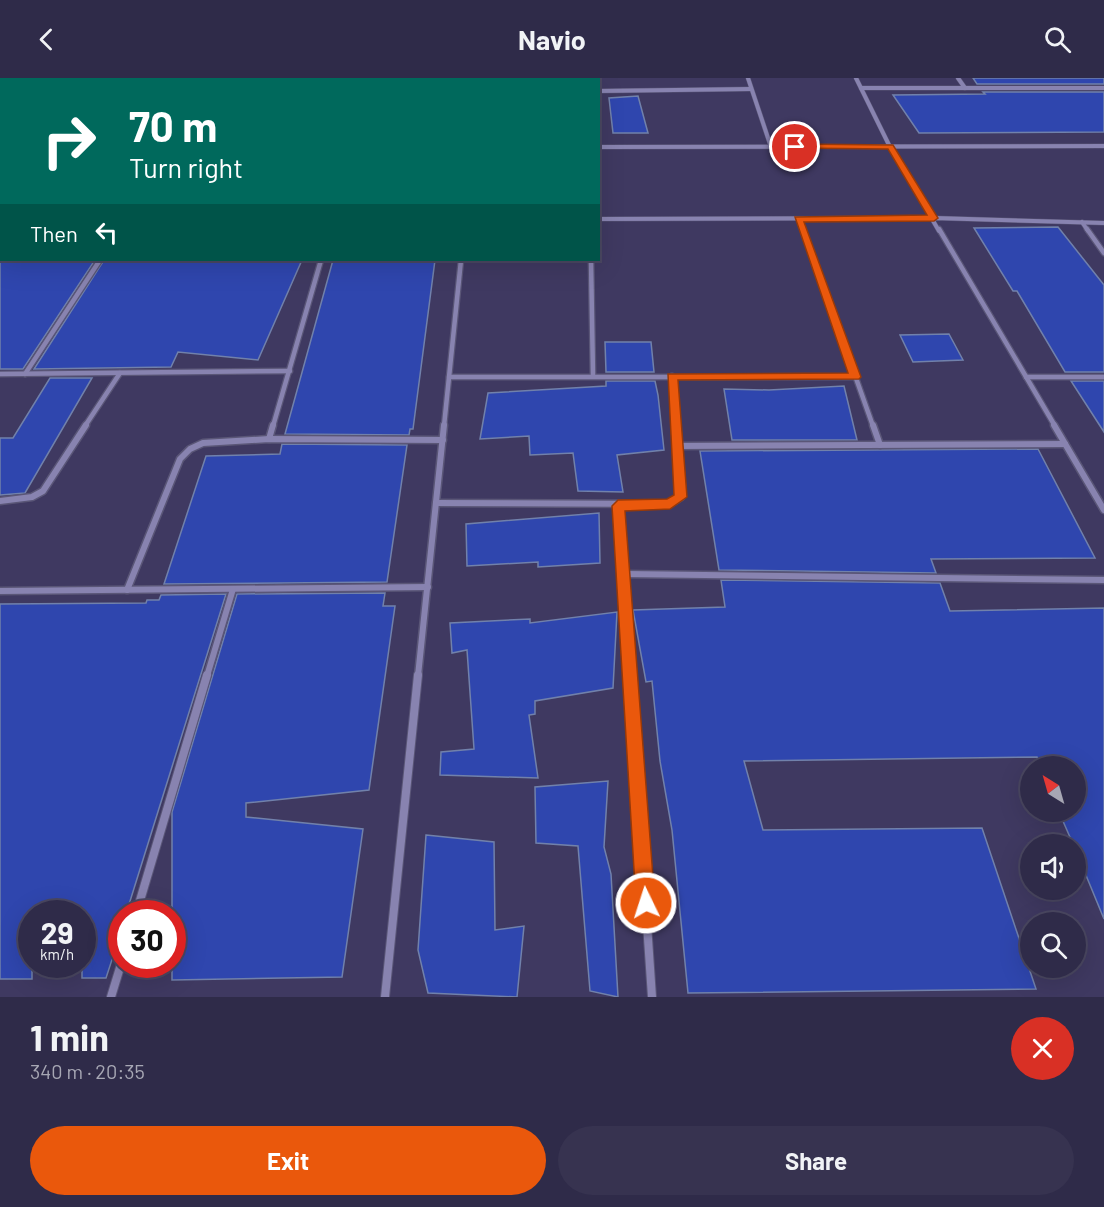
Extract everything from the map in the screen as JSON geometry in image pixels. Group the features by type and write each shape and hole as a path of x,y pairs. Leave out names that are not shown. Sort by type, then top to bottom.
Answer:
{"street":[{"path":"748,78 771,147"},
{"path":"856,78 890,147 934,218 1065,444 1100,497 1104,510"},
{"path":"958,78 965,88"},
{"path":"861,88 1104,88"},
{"path":"600,91 751,89"},
{"path":"600,147 1104,146"},
{"path":"600,219 934,218 1104,223"},
{"path":"799,219 880,445"},
{"path":"1082,222 1104,252"},
{"path":"25,374 99,261"},
{"path":"269,440 321,261"},
{"path":"386,997 462,261"},
{"path":"591,261 593,376"},
{"path":"0,374 290,370"},
{"path":"0,501 32,497 43,491 120,373"},
{"path":"436,503 618,506 670,504 681,497 672,376"},
{"path":"449,377 855,377"},
{"path":"1026,377 1104,378"},
{"path":"127,590 180,459 190,449 203,443 269,440 443,440"},
{"path":"678,446 1065,444"},
{"path":"618,506 625,574 652,997"},
{"path":"625,574 1104,580"},
{"path":"0,591 428,587"},
{"path":"140,900 233,589"},
{"path":"111,997 117,978"}],"building":[{"path":"973,78 1104,78 1104,84 977,84"},
{"path":"983,92 1104,92 1104,132 919,133 893,95 985,94"},
{"path":"638,96 648,133 613,133 609,98"},
{"path":"1058,227 1104,285 1104,372 1065,372 1017,291 1013,291 974,228"},
{"path":"0,261 94,261 23,369 0,369"},
{"path":"103,261 302,261 258,360 178,352 171,367 34,369"},
{"path":"333,261 435,261 413,429 410,429 409,435 285,434"},
{"path":"949,334 963,360 913,362 900,335"},
{"path":"605,342 651,342 654,372 606,372"},
{"path":"50,378 92,378 25,493 0,495 0,438 13,438"},
{"path":"606,381 655,381 658,395 664,450 617,455 623,492 578,491 573,453 530,455 529,436 480,439 488,393 606,386"},
{"path":"1071,381 1104,381 1104,432"},
{"path":"844,386 857,440 732,440 724,389 769,390"},
{"path":"282,444 407,445 387,582 164,584 206,456 280,454"},
{"path":"1038,449 1095,558 931,559 936,573 719,570 700,451"},
{"path":"599,513 600,563 538,567 538,562 467,566 466,524"},
{"path":"721,580 940,583 950,611 1104,608 1104,919 1086,875 1086,834 1069,834 1063,822 1086,822 1086,756 744,761 763,830 982,828 1020,941 1020,978 1032,978 1036,989 688,993 672,830 660,761 652,681 646,682 633,610 725,607"},
{"path":"385,593 383,606 395,606 369,790 246,803 246,817 363,829 342,977 172,980 172,978 186,978 186,900 172,900 172,812 237,594"},
{"path":"226,594 130,900 108,900 108,972 106,978 96,978 96,900 18,900 18,978 32,979 0,979 0,604 146,603 147,600 159,600 161,595"},
{"path":"617,612 613,688 535,701 535,714 529,715 538,778 440,775 441,752 474,749 467,650 452,653 450,623 530,619 530,623"},
{"path":"608,781 604,847 611,874 618,997 590,991 578,846 536,843 535,787"},
{"path":"426,835 494,842 495,930 524,926 517,997 428,993 418,950"}],"route":[{"path":"646,903 625,574 618,506 670,504 681,497 672,376 855,377 799,219 934,218 890,147 795,147"}]}
